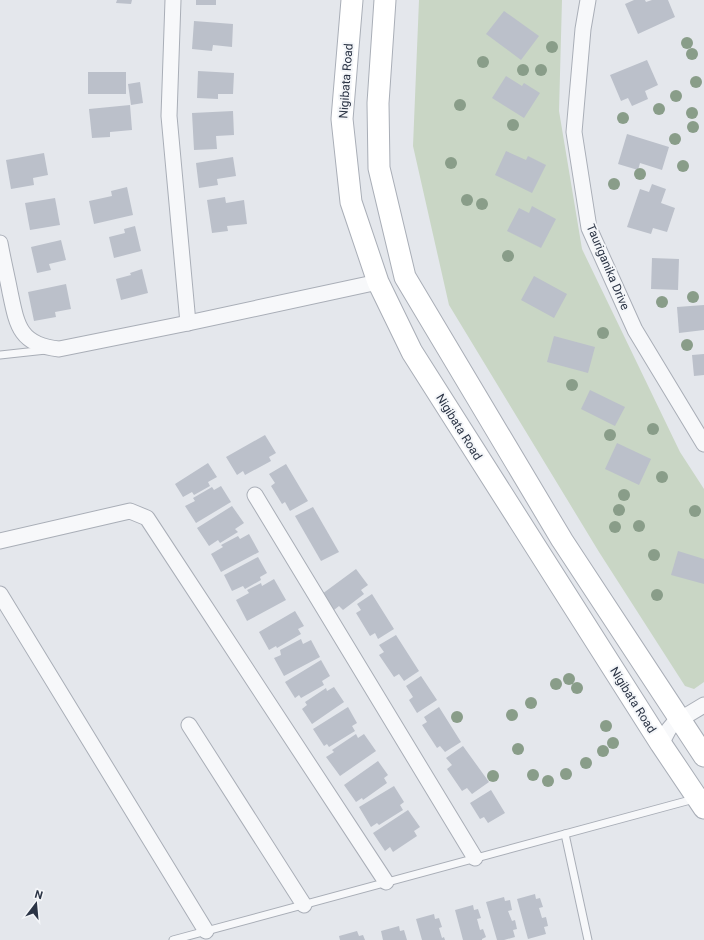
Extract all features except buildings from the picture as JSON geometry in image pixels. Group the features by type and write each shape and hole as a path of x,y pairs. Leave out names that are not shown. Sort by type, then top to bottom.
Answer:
{"street":[{"path":"173,0 169,116 188,323"},
{"name":"Nigibata Road","path":"352,0 342,119 351,202 378,282 412,352 661,744 701,803"},
{"path":"385,0 378,103 379,168 405,277 562,540 704,756"},
{"name":"Tauriganika Drive","path":"588,0 583,29 574,132 590,228 636,330 704,444"},
{"path":"0,243 16,319 22,332 32,341 45,348 59,349 378,282"},
{"path":"255,495 475,858"},
{"path":"0,541 130,511 147,518 386,882"},
{"path":"0,594 206,931"},
{"path":"661,744 674,723 704,705"},
{"path":"189,725 304,905"}],"lane":[{"path":"0,355 59,349"},
{"path":"173,940 565,834 701,803"},
{"path":"565,834 588,940"}],"green space":[{"path":"419,0 562,0 559,111 582,249 680,452 704,489 704,682 694,689 685,686 599,552 449,305 413,146"}]}
